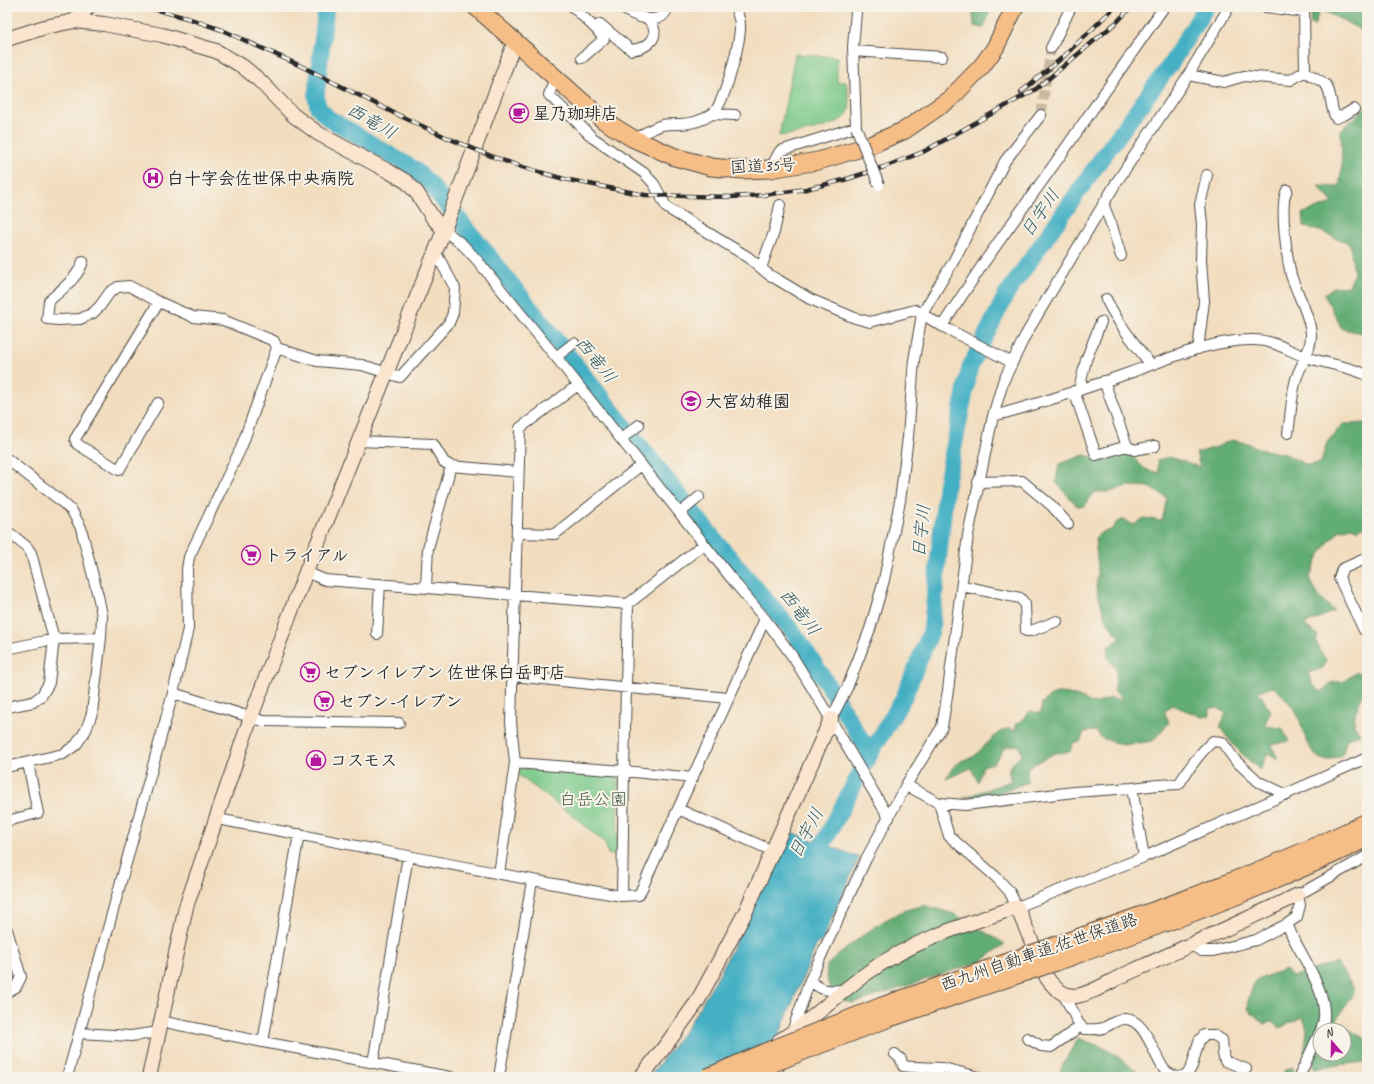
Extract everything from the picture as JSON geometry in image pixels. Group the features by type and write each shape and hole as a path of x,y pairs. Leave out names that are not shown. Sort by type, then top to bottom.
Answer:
{"highway":[{"name":"国道35号","path":"476,7 603,120 635,139 675,157 711,167 743,170 770,169 818,161 868,146 905,130 950,99 982,66 995,48 1015,7"},
{"name":"西九州自動車道;佐世保道路","path":"708,1077 778,1047 884,1013 1053,954 1141,916 1299,854 1367,822"},
{"name":"西九州自動車道;佐世保道路","path":"1053,954 1179,918 1240,895 1299,870 1367,838"},
{"name":"西九州自動車道;佐世保道路","path":"739,1077 806,1050 884,1013"}],"street":[{"path":"74,21 88,7"},
{"path":"573,7 596,29 604,39 582,58"},
{"path":"620,7 635,15 652,20 661,18 668,7"},
{"path":"635,139 661,125 690,123 713,114 718,109 724,95 740,35 740,24 735,7"},
{"path":"1051,48 1071,7"},
{"path":"942,326 984,261 1067,146 1164,7"},
{"path":"772,1077 786,1037 810,980 866,859 888,815 942,727 968,535 978,482 1002,382 1025,336 1103,204 1188,75 1230,7"},
{"path":"1265,7 1304,12 1305,72 1310,77 1320,80 1327,86 1332,112 1336,118 1354,109"},
{"path":"856,12 853,51 856,127 879,185"},
{"path":"596,29 600,24 631,50 638,49 646,47 653,39 655,31 654,25 648,19"},
{"path":"7,39 45,27 74,21 104,24 162,35 216,51 242,66 293,115 319,134 407,182 417,193 433,218 477,260 558,356 578,384 623,437 642,465 682,510 704,544 765,618 833,717 888,815"},
{"path":"149,1077 186,907 252,717 306,572 444,230 515,41"},
{"path":"853,51 942,57"},
{"path":"1188,75 1224,82 1244,76 1292,80 1305,72"},
{"path":"555,77 549,95 594,138 644,173 654,184 667,208 742,253 768,274 810,299 856,318 870,322 915,310 942,326 1011,362"},
{"path":"713,114 735,115"},
{"path":"641,1077 697,1002 745,912 845,691 870,629 884,580 900,501 908,437 914,360 922,314 953,262 1005,161 1041,115"},
{"path":"770,169 780,151 856,127"},
{"path":"1198,349 1204,301 1201,260 1202,224 1200,205 1207,175"},
{"path":"1287,190 1284,205 1284,222 1291,274 1309,324 1311,334 1310,345 1296,378 1292,395 1288,433"},
{"path":"1103,204 1112,226 1121,256"},
{"path":"761,268 774,232 780,205"},
{"path":"277,348 317,361 362,365 400,377 449,323 453,313 455,288 435,251"},
{"path":"67,1077 173,693 188,629 187,569 189,556 241,448 277,348 274,341 223,320 193,317 159,302 129,286 118,287 110,292 100,306 93,312 80,319 47,319 49,301 81,268 83,261"},
{"path":"1106,299 1123,329 1151,364"},
{"path":"158,403 119,470 77,444 74,439 159,302"},
{"path":"1101,322 1086,360 1077,390 1096,454 1127,446"},
{"path":"993,416 1023,408 1198,349 1229,342 1256,340 1279,345 1305,356 1341,365 1367,374"},
{"path":"558,356 573,344"},
{"path":"1104,381 1127,446 1134,450 1155,446"},
{"path":"499,874 515,764 511,722 520,428 578,384"},
{"path":"623,437 638,425"},
{"path":"358,441 434,444 444,462 451,466 518,472"},
{"path":"7,459 72,511 80,528 102,616 101,638 92,713 86,730 76,745 63,754 7,767"},
{"path":"517,532 554,534 642,465"},
{"path":"426,587 428,548 451,466"},
{"path":"978,482 1022,481 1052,506 1068,524"},
{"path":"682,510 698,498"},
{"path":"7,531 27,547 31,553 54,640 49,683 42,695 33,702 7,707"},
{"path":"306,572 325,580 628,604 704,544"},
{"path":"1365,625 1339,578 1342,569 1367,558"},
{"path":"377,634 380,584"},
{"path":"962,586 1020,598 1025,604 1026,631 1031,631 1057,621"},
{"path":"622,896 628,604"},
{"path":"217,819 532,881 622,896 639,895 765,618"},
{"path":"7,649 54,640 101,638"},
{"path":"513,676 728,698"},
{"path":"173,693 263,720 399,723"},
{"path":"906,785 938,803 965,805 1074,792 1179,784 1193,762 1213,741 1222,742 1235,760 1259,782 1287,795"},
{"path":"719,1077 732,1071 786,1037 843,990 872,970 917,944 955,928 1017,907 1144,857 1287,795 1367,758"},
{"path":"7,821 38,813 28,763"},
{"path":"515,764 624,771 693,778"},
{"path":"1132,788 1144,857"},
{"path":"938,803 949,836 996,877 1009,891 1047,978 1062,994 1079,1024 1084,1029 1102,1028 1116,1021 1126,1019 1134,1021 1147,1036 1164,1068 1170,1074 1177,1077 1186,1075 1192,1066 1199,1041 1204,1035 1214,1035 1222,1040 1224,1048 1223,1056 1225,1061 1246,1069"},
{"path":"678,809 773,851"},
{"path":"263,1042 298,834"},
{"path":"373,1063 408,856"},
{"path":"1062,994 1076,996 1093,990 1118,977 1298,895 1367,856"},
{"path":"499,1077 532,881"},
{"path":"1191,945 1202,951 1213,951 1256,940 1287,924 1297,917 1300,905 1298,895"},
{"path":"1287,924 1321,993 1324,1009 1323,1022"},
{"path":"7,930 9,941 21,977 16,987 7,992"},
{"path":"810,980 817,986 829,991 843,990"},
{"path":"79,1033 131,1036 159,1026 263,1042 450,1077"},
{"path":"1027,1038 1041,1046 1051,1047 1081,1026"},
{"path":"1299,1077 1312,1049"},
{"path":"895,1054 901,1059 903,1066 917,1068 942,1068 979,1077"},
{"path":"930,1077 934,1071 942,1068"}],"green space":[{"path":"972,7 991,7 984,28 974,26"},
{"path":"1312,7 1338,7 1339,10 1355,7 1367,7 1367,33 1320,9 1314,26 1310,23"},
{"path":"795,54 837,57 837,82 846,82 849,110 846,116 829,125 818,129 779,136"},
{"path":"1367,106 1367,334 1342,329 1324,294 1334,287 1349,286 1354,274 1350,244 1320,231 1304,227 1303,213 1333,203 1318,186 1339,187 1342,167 1341,130"},
{"path":"1367,423 1367,525 1357,530 1352,527 1339,531 1328,543 1318,558 1309,579 1320,598 1334,611 1304,625 1318,635 1316,642 1326,661 1323,668 1308,673 1313,685 1321,692 1332,682 1343,682 1356,672 1367,674 1367,691 1363,693 1355,715 1354,724 1360,734 1347,739 1342,755 1327,760 1316,756 1308,743 1296,712 1288,701 1274,687 1258,691 1271,711 1264,726 1282,728 1289,741 1271,745 1278,759 1268,753 1260,770 1238,750 1220,727 1226,713 1218,708 1210,708 1210,716 1202,717 1172,705 1164,711 1169,722 1153,741 1123,745 1101,738 1096,731 1084,732 1080,742 1073,743 1070,752 1055,753 1027,768 1028,782 995,794 963,798 1011,781 1008,770 1022,755 1019,745 1005,747 994,763 983,766 978,782 971,768 946,779 953,767 963,760 973,757 998,733 1009,728 1015,731 1016,725 1030,711 1041,713 1042,703 1053,695 1058,693 1068,694 1094,704 1111,698 1123,701 1114,690 1116,668 1108,658 1108,647 1121,638 1113,630 1106,619 1096,588 1098,569 1095,538 1102,532 1111,530 1116,523 1124,519 1133,525 1144,518 1162,521 1167,498 1149,487 1127,486 1110,492 1095,492 1084,506 1077,506 1056,482 1059,464 1084,455 1105,460 1125,452 1131,455 1145,469 1159,473 1157,460 1170,457 1200,467 1196,453 1217,447 1231,440 1247,443 1260,449 1285,454 1307,465 1321,463 1327,442 1343,424"},
{"name":"白岳公園","path":"519,768 618,775 617,856 608,854 605,843 577,819 517,774"},
{"path":"924,905 954,914 1005,944 982,961 864,1000 852,1003 840,999 830,989 826,977 827,965 854,942 886,920 906,910"},
{"path":"1337,963 1355,990 1336,1022 1312,1022 1312,1054 1304,1052 1307,1030 1303,1017 1280,1028 1273,1022 1264,1024 1248,1009 1249,997 1255,981 1286,969 1291,977"},
{"path":"1352,1031 1367,1040 1367,1070 1364,1062 1314,1068 1314,1062 1352,1062"},
{"path":"1078,1038 1107,1049 1146,1077 1061,1077 1061,1068"},
{"path":"1293,1067 1293,1077 1281,1077 1285,1070"}],"water":[{"path":"788,831 859,857 822,941 817,944 783,1025 767,1074 765,1077 649,1077 687,1028 722,969"}],"waterway":[{"name":"西竜川","path":"326,7 316,97 318,107 328,118 414,169 428,182 481,246 719,545 794,633 825,680 870,754"},
{"name":"日宇川","path":"813,863 870,754 904,697 931,631 946,486 970,367 1006,295 1099,162 1170,65 1206,7"}],"tunnel":[{"path":"1041,115 1051,48"}],"railway":[{"path":"147,7 222,30 303,67 394,113 450,139 522,167 564,179 645,195 731,197 764,195 806,189 844,180 923,152 1036,89 1118,21 1131,7"},
{"path":"1021,92 1063,57 1115,7"}],"place":[{"name":"星乃珈琲店","path":"519,113"},
{"name":"白十字会佐世保中央病院","path":"153,178"},
{"name":"大宮幼稚園","path":"691,401"},
{"name":"トライアル","path":"251,555"},
{"name":"セブンイレブン 佐世保白岳町店","path":"310,672"},
{"name":"セブン-イレブン","path":"324,701"},
{"name":"コスモス","path":"316,760"}]}
